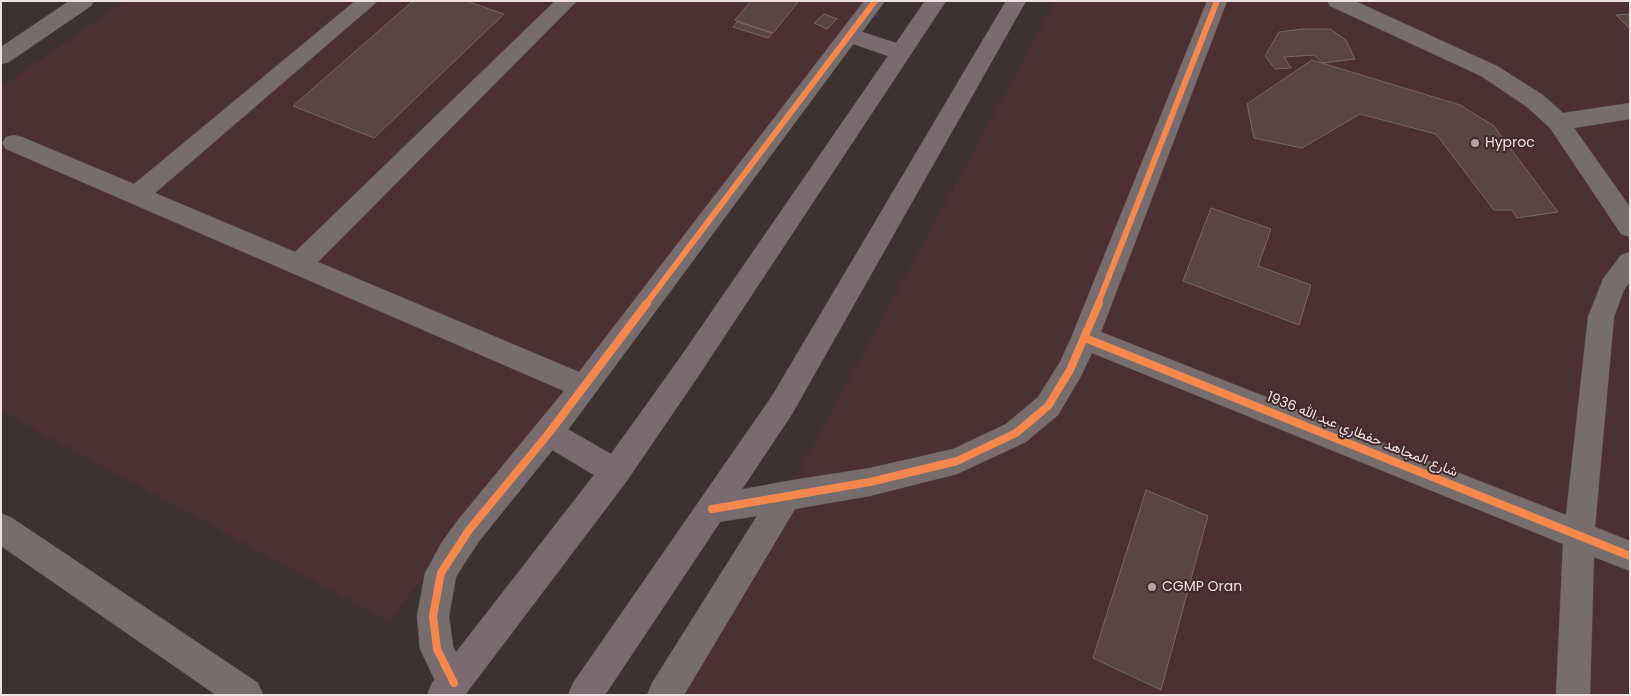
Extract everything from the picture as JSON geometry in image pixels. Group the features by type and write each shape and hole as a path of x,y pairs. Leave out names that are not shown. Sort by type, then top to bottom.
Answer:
{"main road":[{"path":"449,689 615,472 693,362 936,1"},
{"path":"585,695 782,405 1016,1"},
{"path":"850,36 902,53"},
{"path":"549,433 615,472"}],"street":[{"path":"44,1 76,6"},
{"path":"136,196 368,1"},
{"path":"299,265 567,1"},
{"path":"449,689 437,649 433,616 440,573 469,530 549,433 875,1"},
{"path":"712,509 870,482 957,460 1016,433 1048,406 1070,370 1085,338 1217,1"},
{"path":"1337,1 1489,72 1535,101 1558,122 1630,227"},
{"path":"1,56 76,6"},
{"path":"1558,122 1630,111"},
{"path":"14,143 584,387"},
{"path":"1573,695 1572,659 1579,536 1601,317 1612,286 1630,262"},
{"name":"شارع المجاهد حفطاري عبد الله 1936","path":"1085,338 1630,556"},
{"path":"664,695 787,495"},
{"path":"1,528 246,695"}],"shaded area":[{"path":"125,1 867,1 610,350 388,621 1,411 1,87"},
{"path":"1056,1 1630,1 1630,695 677,695"}],"building":[{"path":"413,1 466,1 504,14 374,138 293,106"},
{"path":"751,1 799,1 773,33 735,20"},
{"path":"824,14 837,19 827,29 814,23"},
{"path":"1630,14 1630,29 1616,15"},
{"path":"737,22 772,33 768,38 733,27"},
{"path":"1302,29 1330,29 1346,40 1355,59 1323,63 1314,55 1284,57 1291,68 1275,69 1265,56 1279,32"},
{"name":"Hyproc","path":"1312,60 1460,105 1494,126 1558,212 1517,218 1512,210 1494,210 1436,134 1360,114 1302,148 1254,138 1247,104"},
{"path":"1211,208 1271,229 1258,266 1311,285 1299,325 1183,281"},
{"name":"CGMP Oran","path":"1146,490 1208,516 1161,690 1093,658"}],"cycle path":[{"path":"454,683 437,649 433,616 441,573 453,553 469,530 549,433 875,1"},
{"path":"712,509 870,482 957,461 1016,433 1048,406 1070,370 1085,338 1217,1"},
{"path":"1085,338 1630,556"}],"place":[{"name":"Hyproc","path":"1475,143"},
{"name":"CGMP Oran","path":"1152,587"}]}
